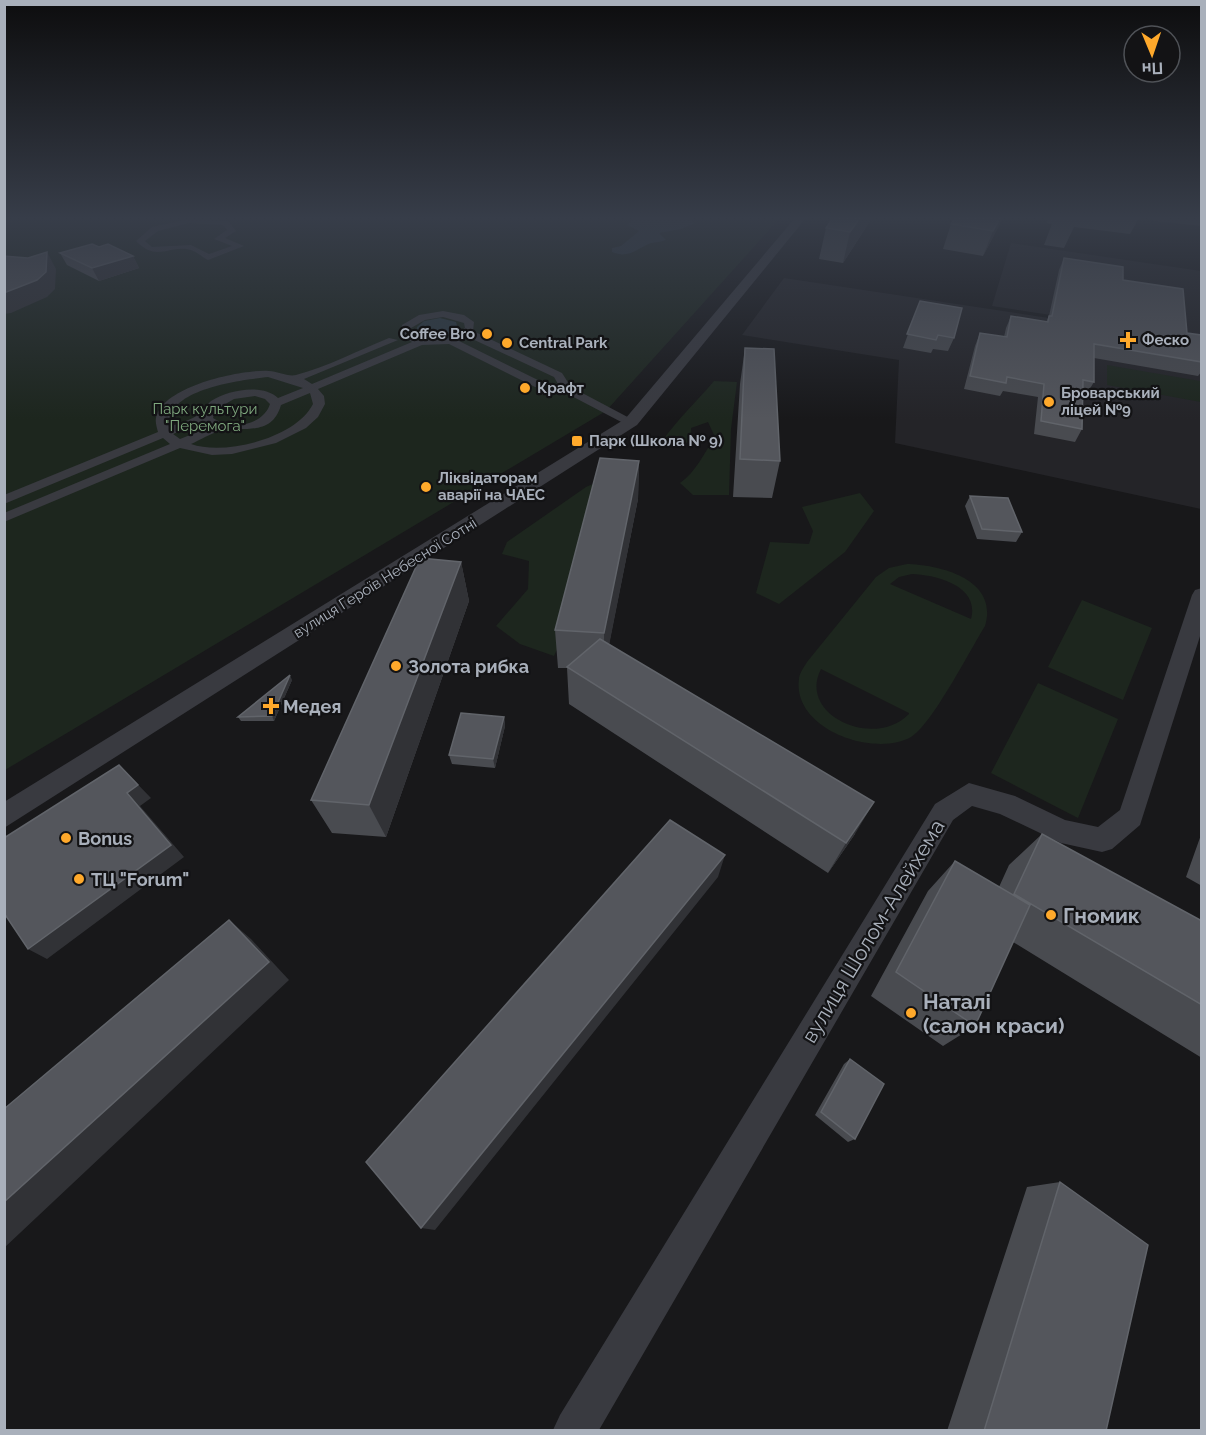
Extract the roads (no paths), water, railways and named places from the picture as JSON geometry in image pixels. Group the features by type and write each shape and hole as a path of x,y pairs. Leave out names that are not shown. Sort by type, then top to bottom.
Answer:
{"street":[{"name":"вулиця Героїв Небесної Сотні","path":"4,816 631,422 745,285"},
{"path":"206,416 210,423 220,427 239,427 258,423 272,415 276,403 422,341 449,340 467,332 471,326 468,320 443,314 413,320 406,327 407,334"},
{"path":"467,332 558,375 567,389"},
{"path":"261,394 407,334 422,341"},
{"path":"449,340 539,384 567,389 631,422"},
{"path":"256,374 297,379 312,387 318,399 315,412 304,424 285,436 233,450 206,450 178,444 164,434 161,421 169,408 184,395 206,385 256,374"},
{"path":"4,500 206,416 209,409 223,399 243,394 261,394 269,396 276,403"},
{"path":"4,518 220,427"},
{"name":"вулиця Шолом-Алейхема","path":"575,1431 944,812 969,794 1006,804 1061,831 1102,840 1131,817 1202,595"}],"place":[{"name":"Coffee Bro","path":"487,334"},
{"name":"Феско","path":"1128,340"},
{"name":"Central Park","path":"507,343"},
{"name":"Крафт","path":"525,388"},
{"name":"Броварський ліцей №9","path":"1049,402"},
{"name":"Парк (Школа № 9)","path":"577,441"},
{"name":"Ліквідаторам аварії на ЧАЕС","path":"426,487"},
{"name":"Золота рибка","path":"396,666"},
{"name":"Медея","path":"271,706"},
{"name":"Bonus","path":"66,838"},
{"name":"ТЦ \"Forum\"","path":"79,879"},
{"name":"Гномик","path":"1051,915"},
{"name":"Наталі (салон краси)","path":"911,1013"}],"park label":[{"name":"Парк культури \"Перемога\"","path":"205,418"}]}
